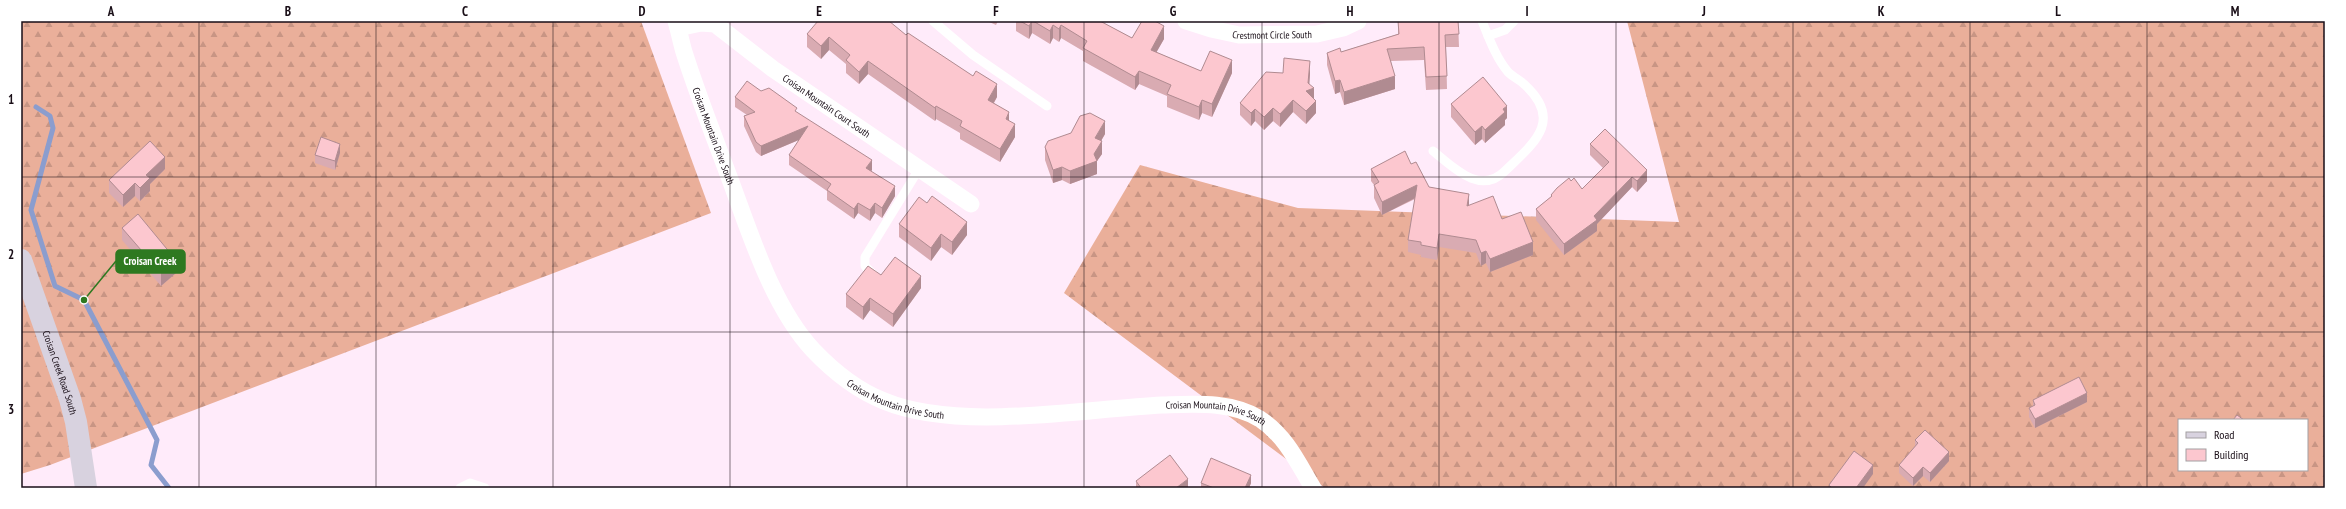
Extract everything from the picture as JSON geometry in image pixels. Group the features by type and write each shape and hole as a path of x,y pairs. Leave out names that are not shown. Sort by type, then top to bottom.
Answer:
{"main road":[{"name":"Croisan Creek Road South","path":"21,260 76,422 86,488"}],"street":[{"name":"Crestmont Circle South","path":"1186,21 1211,29 1239,35 1317,34 1343,28 1358,21"},
{"name":"Croisan Mountain Court South","path":"677,25 701,23 715,24 773,69 972,204"},
{"name":"Croisan Mountain Drive South","path":"677,25 683,50 740,207 771,281 797,329 812,348 843,378 864,392 885,401 933,412 1008,416 1187,404 1226,406 1259,418 1272,428 1292,452 1312,488"}],"lane":[{"path":"932,21 973,55 1047,106"},
{"path":"1433,151 1467,178 1479,182 1500,176 1538,139 1544,116 1541,105 1526,85 1509,73 1501,63 1482,21"},
{"path":"1488,36 1505,30 1514,21"},
{"path":"878,279 865,266 865,257 919,168"},
{"path":"460,488 470,483 485,488"}],"green space":[{"path":"21,21 641,21 711,213 50,465 21,474"},
{"path":"1627,21 2325,21 2325,488 1325,488 1064,293 1140,165 1298,208 1679,222"}],"building":[{"path":"818,21 889,21 906,35 908,33 973,76 976,71 997,84 988,100 1009,112 1006,119 1015,124 1000,149 960,126 962,121 936,106 935,108 868,61 859,72 846,60 850,55 829,37 821,46 807,34"},
{"path":"1020,21 1032,21 1029,26"},
{"path":"1033,21 1100,21 1132,38 1142,21 1155,21 1164,26 1151,50 1201,71 1210,51 1232,60 1212,104 1202,100 1199,107 1167,94 1171,85 1139,71 1135,77 1083,48 1087,41 1061,25 1059,29 1053,25 1050,31"},
{"path":"1398,21 1458,21 1459,34 1445,35 1447,76 1426,77 1424,47 1387,49 1395,76 1344,92 1340,80 1335,81 1327,53 1340,48 1341,52 1399,34"},
{"path":"1284,58 1310,61 1308,83 1314,88 1306,91 1316,101 1306,111 1293,100 1280,114 1273,108 1264,117 1255,109 1251,113 1240,103 1266,72 1283,73"},
{"path":"1483,77 1507,106 1503,109 1505,112 1485,130 1482,126 1475,132 1451,104"},
{"path":"747,81 761,91 769,88 797,108 795,111 872,160 866,168 895,186 882,208 875,203 870,210 858,203 854,209 827,190 831,184 789,155 808,126 761,146 756,142 744,116 755,112 735,97"},
{"path":"1090,113 1105,121 1095,138 1102,141 1094,154 1097,161 1070,171 1062,167 1053,170 1045,147 1048,141 1071,133 1080,116"},
{"path":"1605,129 1647,170 1637,181 1632,177 1594,216 1597,220 1564,244 1536,209 1552,196 1551,195 1557,188 1569,178 1571,181 1574,178 1582,189 1609,162 1590,144"},
{"path":"321,137 340,144 335,161 315,155"},
{"path":"150,141 165,157 146,175 150,178 140,188 135,183 123,195 109,180"},
{"path":"1405,151 1411,164 1416,162 1429,187 1469,194 1467,206 1493,196 1502,219 1521,212 1533,242 1490,259 1486,251 1481,253 1476,240 1439,234 1437,248 1421,245 1421,242 1408,240 1417,185 1382,202 1374,185 1379,182 1371,169"},
{"path":"932,196 967,222 952,242 941,234 931,248 899,224 919,197 927,203"},
{"path":"138,214 176,260 161,273 122,228"},
{"path":"895,257 921,276 893,314 870,298 863,307 846,294 868,266 881,275"},
{"path":"2079,377 2087,393 2035,419 2029,408 2035,405 2033,400"},
{"path":"2237,415 2243,419 2234,419"},
{"path":"1925,430 1949,452 1930,473 1923,467 1913,478 1899,465 1918,443 1915,440"},
{"path":"1854,451 1873,465 1856,488 1832,488 1829,485"},
{"path":"1170,455 1188,479 1176,488 1141,488 1136,481"},
{"path":"1211,458 1251,475 1245,488 1214,488 1201,483"}],"waterway":[{"path":"36,107 50,116 53,128 31,210 55,286 84,300 157,440 151,465 169,488"}],"place":[{"name":"Croisan Creek","path":"84,300"}]}
